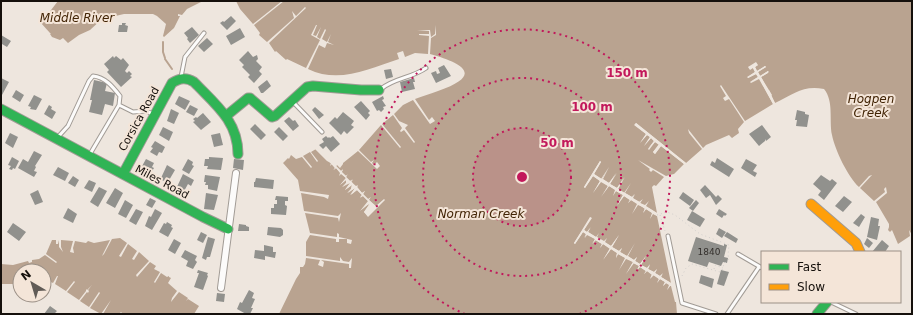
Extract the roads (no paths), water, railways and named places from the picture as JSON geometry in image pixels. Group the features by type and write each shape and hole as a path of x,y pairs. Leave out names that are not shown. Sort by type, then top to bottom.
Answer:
{"street":[{"name":"Corsica Road","path":"122,174 172,83 180,79"},
{"path":"180,79 190,79 194,82 226,116 233,126 237,137 238,154"},
{"path":"226,116 248,98 254,100 272,117 278,114 307,88 313,86 379,90"},
{"name":"Miles Road","path":"1,109 228,229"},
{"path":"221,288 236,173"},
{"path":"811,204 856,243 860,251"},
{"path":"817,314 825,303"}],"lane":[{"path":"180,79 185,57 204,33"},
{"path":"379,90 387,84 419,73 426,68"},
{"path":"57,139 68,126 87,84 93,76 100,76 113,87 120,96 119,105 89,156"},
{"path":"291,101 322,132"},
{"path":"119,105 133,112 146,111 155,114"},
{"path":"668,236 682,303 716,314"},
{"path":"727,314 761,268 738,254"},
{"path":"825,303 856,314"}],"water":[{"name":"Middle River","path":"58,1 203,1 187,9 182,15 178,14 178,16 180,16 174,28 164,37 166,24 157,16 153,14 124,14 102,19 90,30 79,35 68,43 63,38 60,40 52,37 50,34 51,33 41,23"},
{"path":"236,1 282,1 253,24 240,9"},
{"path":"284,1 912,1 912,235 909,230 910,236 898,244 892,230 890,232 888,230 889,224 876,202 887,193 886,187 884,189 885,192 874,201 860,188 872,175 869,176 859,187 846,170 832,135 829,99 824,89 804,89 775,103 761,77 768,73 768,71 760,76 758,72 766,67 765,66 757,71 755,67 758,65 748,67 753,68 755,72 748,78 756,74 758,77 750,82 759,78 773,104 745,121 721,85 720,86 726,96 723,98 725,101 729,99 744,122 738,129 739,133 732,138 729,135 706,145 703,148 688,129 689,133 702,149 686,163 636,123 635,125 646,134 640,143 647,135 650,137 644,146 651,138 654,141 648,149 655,142 659,144 653,152 655,154 661,146 684,164 674,174 666,176 638,160 650,169 649,170 651,172 653,170 664,177 656,186 654,185 652,187 657,213 640,203 642,200 640,202 632,198 634,194 632,197 625,193 631,183 624,193 618,189 624,177 617,188 610,184 616,173 609,183 602,179 609,167 601,179 594,174 601,162 600,161 584,187 585,188 593,176 600,181 593,193 601,181 608,186 603,194 609,186 616,190 614,194 616,191 623,195 617,205 624,196 630,200 628,203 631,200 645,209 643,213 646,209 657,216 671,283 661,277 662,274 660,276 655,273 657,269 654,272 648,269 650,265 647,268 641,265 646,256 640,264 635,261 637,257 634,260 620,252 622,248 619,251 612,247 619,235 611,246 588,232 590,228 587,232 584,230 591,217 574,243 575,244 583,232 586,234 584,238 587,234 595,239 593,244 595,240 602,244 600,248 603,244 610,249 603,260 611,249 617,253 616,258 618,254 633,262 626,274 633,263 639,266 637,270 640,267 646,271 644,274 647,271 652,275 650,278 653,275 659,279 657,283 660,279 665,282 663,286 666,283 670,285 667,290 671,286 676,302 677,314 279,314 300,273 300,267 303,267 305,264 306,258 320,260 318,265 323,267 324,262 321,260 349,264 349,268 351,268 352,258 349,262 343,261 340,257 340,261 306,256 306,242 310,235 336,239 336,242 339,242 339,239 347,239 347,243 351,244 352,240 339,237 339,234 337,233 337,237 310,233 305,213 338,218 339,222 341,213 338,216 304,211 301,193 328,199 329,195 300,191 298,180 283,163 288,158 289,159 291,155 296,159 302,157 311,168 312,167 303,156 310,152 317,162 318,161 311,152 316,149 335,168 334,170 336,168 346,178 340,185 346,180 343,187 350,183 345,190 352,185 348,193 355,188 351,195 357,190 362,195 360,197 363,196 369,202 360,211 370,203 364,212 368,216 384,199 376,207 363,194 365,191 362,193 357,187 358,186 356,187 351,181 353,179 350,181 346,177 347,175 346,176 341,172 343,170 341,171 336,166 337,165 340,168 343,163 358,151 377,169 380,166 377,162 374,165 372,163 374,160 371,162 359,150 381,125 400,148 401,147 382,124 393,115 402,128 400,131 401,132 404,130 414,143 415,142 405,128 408,125 399,121 394,114 403,105 413,100 430,124 435,121 432,117 429,120 415,99 452,85 461,80 465,75 464,70 459,65 430,54 431,38 436,35 436,25 435,34 431,37 430,30 417,30 429,31 429,34 419,34 429,36 428,54 415,53 405,57 403,51 397,53 399,59 365,71 342,75 331,75 308,69 319,45 325,48 327,43 334,45 328,42 331,34 327,42 322,39 326,30 325,29 320,39 317,37 321,27 316,36 313,35 316,25 311,35 320,40 306,68 287,59 286,60 276,51 275,52 269,43 306,8 305,7 296,16 292,11 294,18 267,42 259,35 260,33 254,25"},
{"path":"120,238 127,243 119,256 121,257 128,244 137,251 132,259 134,260 139,252 149,261 136,275 137,277 150,262 156,266 154,269 160,272 154,282 155,283 161,273 167,277 169,276 171,278 168,283 177,291 171,302 179,292 188,298 186,301 188,299 199,306 194,314 123,314 121,312 119,314 103,314 111,300 101,314 90,308 100,293 99,292 89,307 80,301 87,292 88,293 88,290 92,285 87,290 86,289 79,300 67,292 75,282 74,281 66,291 55,284 58,276 52,283 52,263 29,263 32,262 32,260 39,259 45,255 56,263 57,262 46,254 52,240 56,240 56,244 58,244 59,240 59,247 63,252 61,240 73,241 70,252 74,253 73,248 75,241 86,243 88,241 94,243 110,240 102,256 112,239"},
{"path":"1,264 12,265 12,284 1,284"}],"waterway":[{"path":"163,42 163,52 165,58"},
{"path":"165,59 172,69"}],"water label":[{"name":"Hogpen Creek","path":"871,106"},
{"name":"Norman Creek","path":"481,214"}]}
